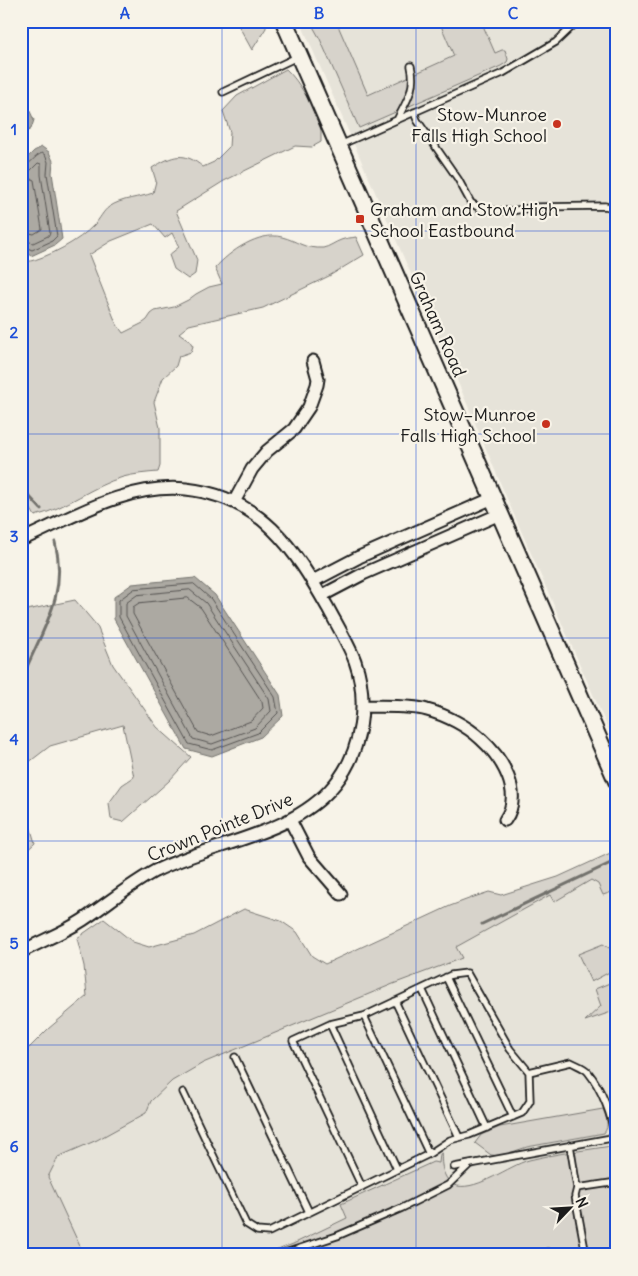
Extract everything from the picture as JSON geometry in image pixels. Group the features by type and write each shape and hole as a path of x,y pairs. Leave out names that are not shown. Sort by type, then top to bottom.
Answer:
{"main road":[{"name":"Graham Road","path":"284,21 617,781"}],"street":[{"path":"234,502 252,469 267,451 294,429 309,407 318,385 313,361"},
{"name":"Crown Pointe Drive","path":"21,540 130,493 148,490 186,489 204,492 234,502 250,511 277,533 298,558 313,581 352,654 359,677 362,706 354,748 341,776 325,796 312,806 290,820 153,872 71,928 21,952"},
{"path":"313,581 376,549 493,498"},
{"path":"321,596 384,565 500,514"},
{"path":"433,525 440,540"},
{"path":"376,549 384,565"},
{"path":"362,706 426,710 464,726 480,738 495,755 510,782 512,800 505,820"},
{"path":"290,820 309,857 341,894"}],"lane":[{"path":"338,146 503,73 556,42 578,21"},
{"path":"222,92 299,56"},
{"path":"398,118 410,96 414,78 411,66"},
{"path":"414,112 458,179 471,203 484,210 511,211 536,207 605,206 617,209"},
{"path":"183,1092 246,1224 258,1231 270,1232 309,1212 362,1187 429,1154 450,1140 487,1128 522,1113 530,1101 529,1072 510,1049 467,973 451,975 364,1016 330,1024 293,1041 362,1187"},
{"path":"446,977 513,1118"},
{"path":"422,989 487,1128"},
{"path":"395,1001 459,1137"},
{"path":"364,1016 429,1154"},
{"path":"330,1024 398,1169"},
{"path":"235,1057 309,1212"},
{"path":"454,1167 616,1137 614,1125 605,1102 587,1070 571,1062 529,1072"},
{"path":"570,1145 577,1188 575,1196 586,1255"},
{"path":"279,1255 337,1236 402,1208 448,1185 470,1164"},
{"path":"577,1188 617,1182"}],"shaded area":[{"path":"236,21 266,21 266,28 252,50"},
{"name":"Stow–Munroe Falls High School","path":"300,21 617,21 617,749 508,501 443,347"},
{"path":"310,21 336,21 368,95 454,56 439,21 481,21 495,53 505,50 508,59 501,66 359,128 320,39"},
{"path":"286,69 296,80 321,118 321,142 312,147 295,146 224,181 176,211 197,260 195,274 188,279 174,269 169,255 179,247 172,233 165,238 153,224 111,241 89,255 116,323 123,333 143,323 155,311 174,307 209,287 222,284 215,268 237,249 264,237 282,237 305,246 323,248 343,239 356,237 364,255 329,276 263,308 189,325 179,333 189,340 193,346 191,352 179,356 176,366 163,378 154,402 160,428 160,466 158,472 123,477 58,508 35,516 21,493 21,256 27,262 54,252 88,231 105,211 114,204 153,193 156,181 152,168 166,160 184,157 203,167 214,162 229,147 230,132 223,111 237,96"},
{"path":"75,600 97,626 113,665 157,727 191,757 169,781 123,822 111,819 109,803 122,785 134,777 123,725 50,746 24,766 22,799 35,843 21,856 21,613 27,610"},
{"path":"617,850 617,1255 36,1255 21,1125"},
{"path":"617,850 617,895 615,891 603,895 598,884 591,880 554,902 550,895 456,947 462,958 393,984 203,1063 172,1081 151,1101 146,1113 97,1140 58,1157 48,1177 84,1255 21,1255 21,1056 48,1029 87,996 84,966 77,938 104,919 133,942 149,947 194,935 244,909 281,921 297,932 312,956 325,964 450,906 489,892 501,895 558,877"},
{"path":"603,944 617,953 617,968 591,982 578,954"},
{"path":"617,980 617,1010 585,1021 601,1006 595,989"},
{"path":"603,1109 607,1124 604,1133 527,1147 500,1156 491,1155 475,1143 481,1135 500,1127"},
{"path":"617,1145 617,1255 553,1255 549,1247 532,1255 265,1255 347,1218 341,1204 433,1162 439,1163 440,1154 442,1153 442,1167 446,1177 457,1186 466,1186 484,1181 529,1160"}],"water":[{"path":"21,92 34,120 31,129 21,135"},
{"path":"42,147 49,152 53,161 52,173 62,239 55,245 31,256 24,251 21,243 21,164 34,151"},
{"path":"195,578 215,595 280,695 283,716 261,737 212,756 186,749 114,619 114,597 132,584"}],"waterway":[{"path":"21,484 41,509"},
{"path":"21,681 44,630 55,597 58,580 55,542"},
{"path":"482,924 617,860"}],"place":[{"name":"Stow-Munroe Falls High School","path":"557,124"},
{"name":"Graham and Stow High School Eastbound","path":"360,219"},
{"name":"Stow–Munroe Falls High School","path":"546,424"}]}
